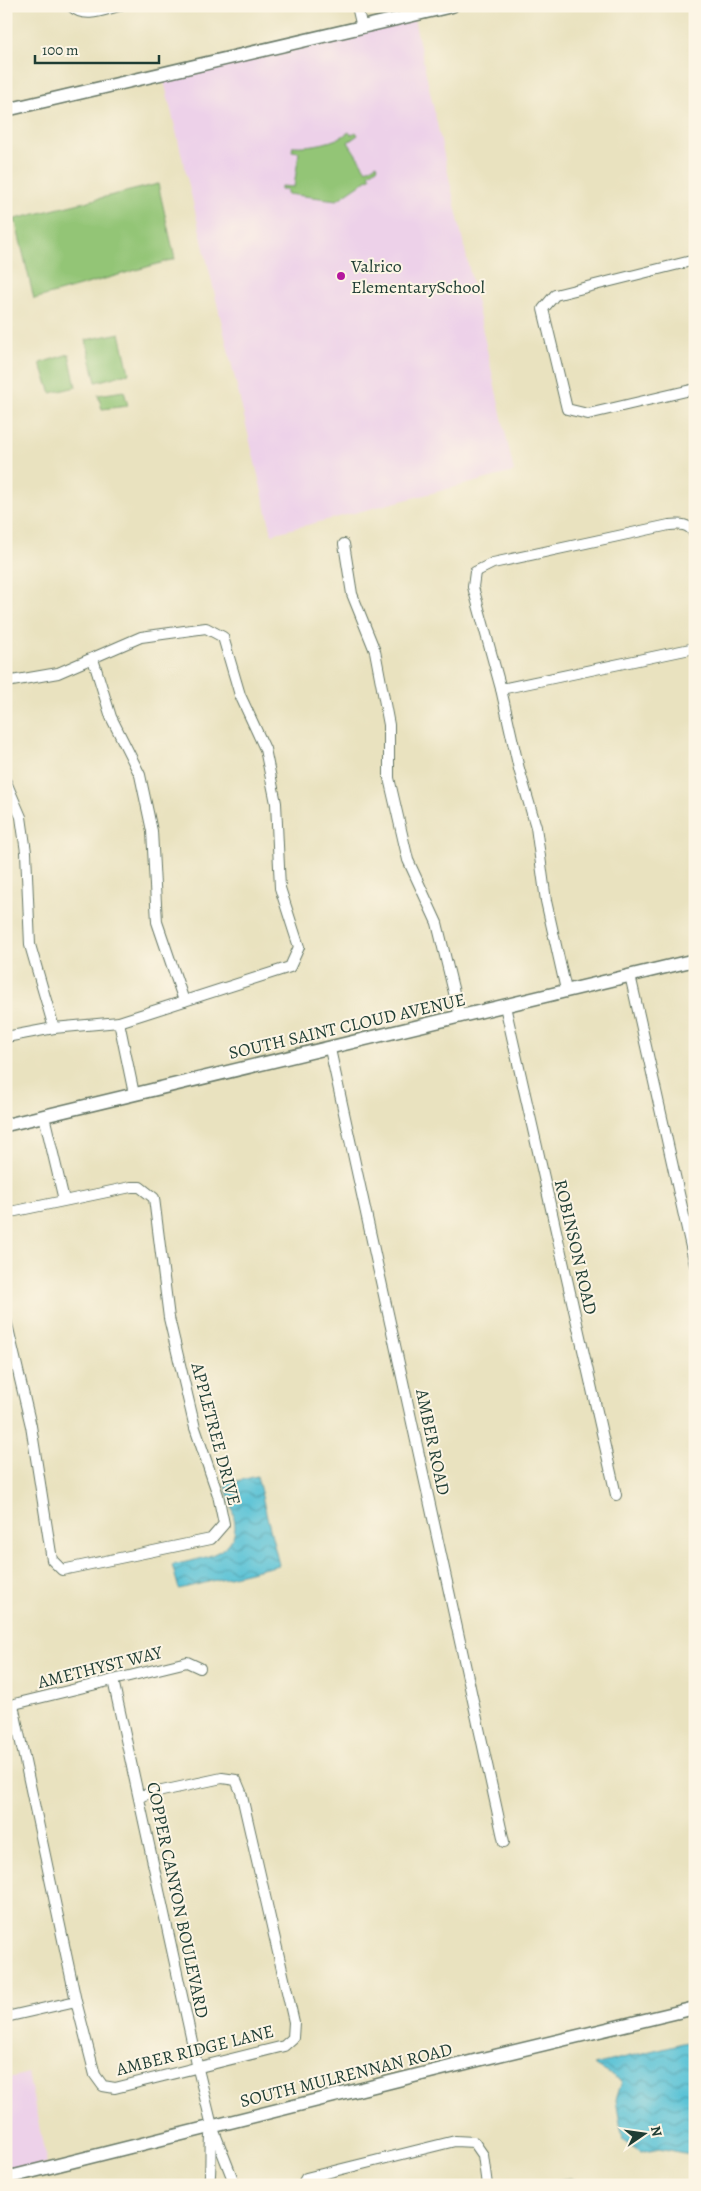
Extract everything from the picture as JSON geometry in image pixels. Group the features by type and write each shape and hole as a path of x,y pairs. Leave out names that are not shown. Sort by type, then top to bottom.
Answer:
{"street":[{"path":"71,6 78,12 90,13 119,6"},
{"path":"357,6 362,28"},
{"path":"6,110 452,6"},
{"path":"695,260 555,295 543,309 568,409 588,414 695,389"},
{"path":"566,990 546,901 536,827 519,768 501,689 472,587 476,572 493,562 669,525 684,524 689,526 695,534"},
{"path":"344,544 352,594 375,651 389,725 389,778 408,860 437,923 460,1017"},
{"path":"6,682 58,673 142,637 206,628 223,637 240,695 265,749 276,803 280,888 299,947 290,967 118,1022 54,1028 6,1037"},
{"path":"501,689 695,648"},
{"path":"93,659 111,717 140,775 152,831 157,922 184,1001"},
{"path":"6,782 21,817 26,852 30,945 54,1028"},
{"name":"SOUTH SAINT CLOUD AVENUE","path":"6,1125 330,1049 695,960"},
{"path":"630,975 695,1264"},
{"name":"ROBINSON ROAD","path":"504,1006 616,1495"},
{"path":"118,1022 134,1094"},
{"name":"AMBER ROAD","path":"330,1049 504,1842"},
{"path":"44,1116 64,1200"},
{"name":"APPLETREE DRIVE","path":"6,1213 64,1200 140,1187 154,1198 169,1318 195,1428 218,1495 224,1524 211,1539 62,1570 52,1560 31,1426 6,1320"},
{"path":"695,1551 695,1574"},
{"name":"AMETHYST WAY","path":"10,1705 187,1662 200,1668"},
{"name":"COPPER CANYON BOULEVARD","path":"113,1680 198,2069 212,2126 235,2185"},
{"name":"AMBER RIDGE LANE","path":"10,1705 76,2002 95,2075 103,2086 115,2088 198,2069 284,2046 293,2038 294,2022 241,1792 236,1780 222,1778 139,1796"},
{"path":"6,2017 76,2002"},
{"name":"SOUTH MULRENNAN ROAD","path":"6,2178 695,2008"},
{"name":"COPPER CANYON BOULEVARD","path":"209,2185 212,2164 210,2144 212,2126"},
{"path":"302,2185 306,2178 456,2141 474,2142 483,2156 487,2185"}],"shaded area":[{"name":"Valrico ElementarySchool","path":"414,19 514,472 272,534 164,81"},
{"path":"28,2073 47,2164 6,2174 6,2079"}],"green space":[{"path":"349,132 351,135 356,132 358,135 348,142 366,170 377,164 378,167 369,174 371,177 337,200 287,194 287,189 281,189 281,186 294,187 299,152 292,151 293,146 322,144 337,139"},
{"path":"158,184 175,259 34,299 15,219"},
{"path":"120,333 129,373 96,382 86,340"},
{"path":"69,354 76,387 51,393 40,363"},
{"path":"124,391 128,406 102,409 98,395"},
{"path":"571,2178 587,2185 545,2185 546,2182"}],"water":[{"path":"257,1476 279,1565 179,1589 172,1565 211,1555 228,1544 233,1537 235,1522 225,1484"},
{"path":"695,2040 695,2155 659,2148 641,2152 623,2141 616,2100 622,2081 594,2065"}],"place":[{"name":"Valrico ElementarySchool","path":"341,276"}]}
